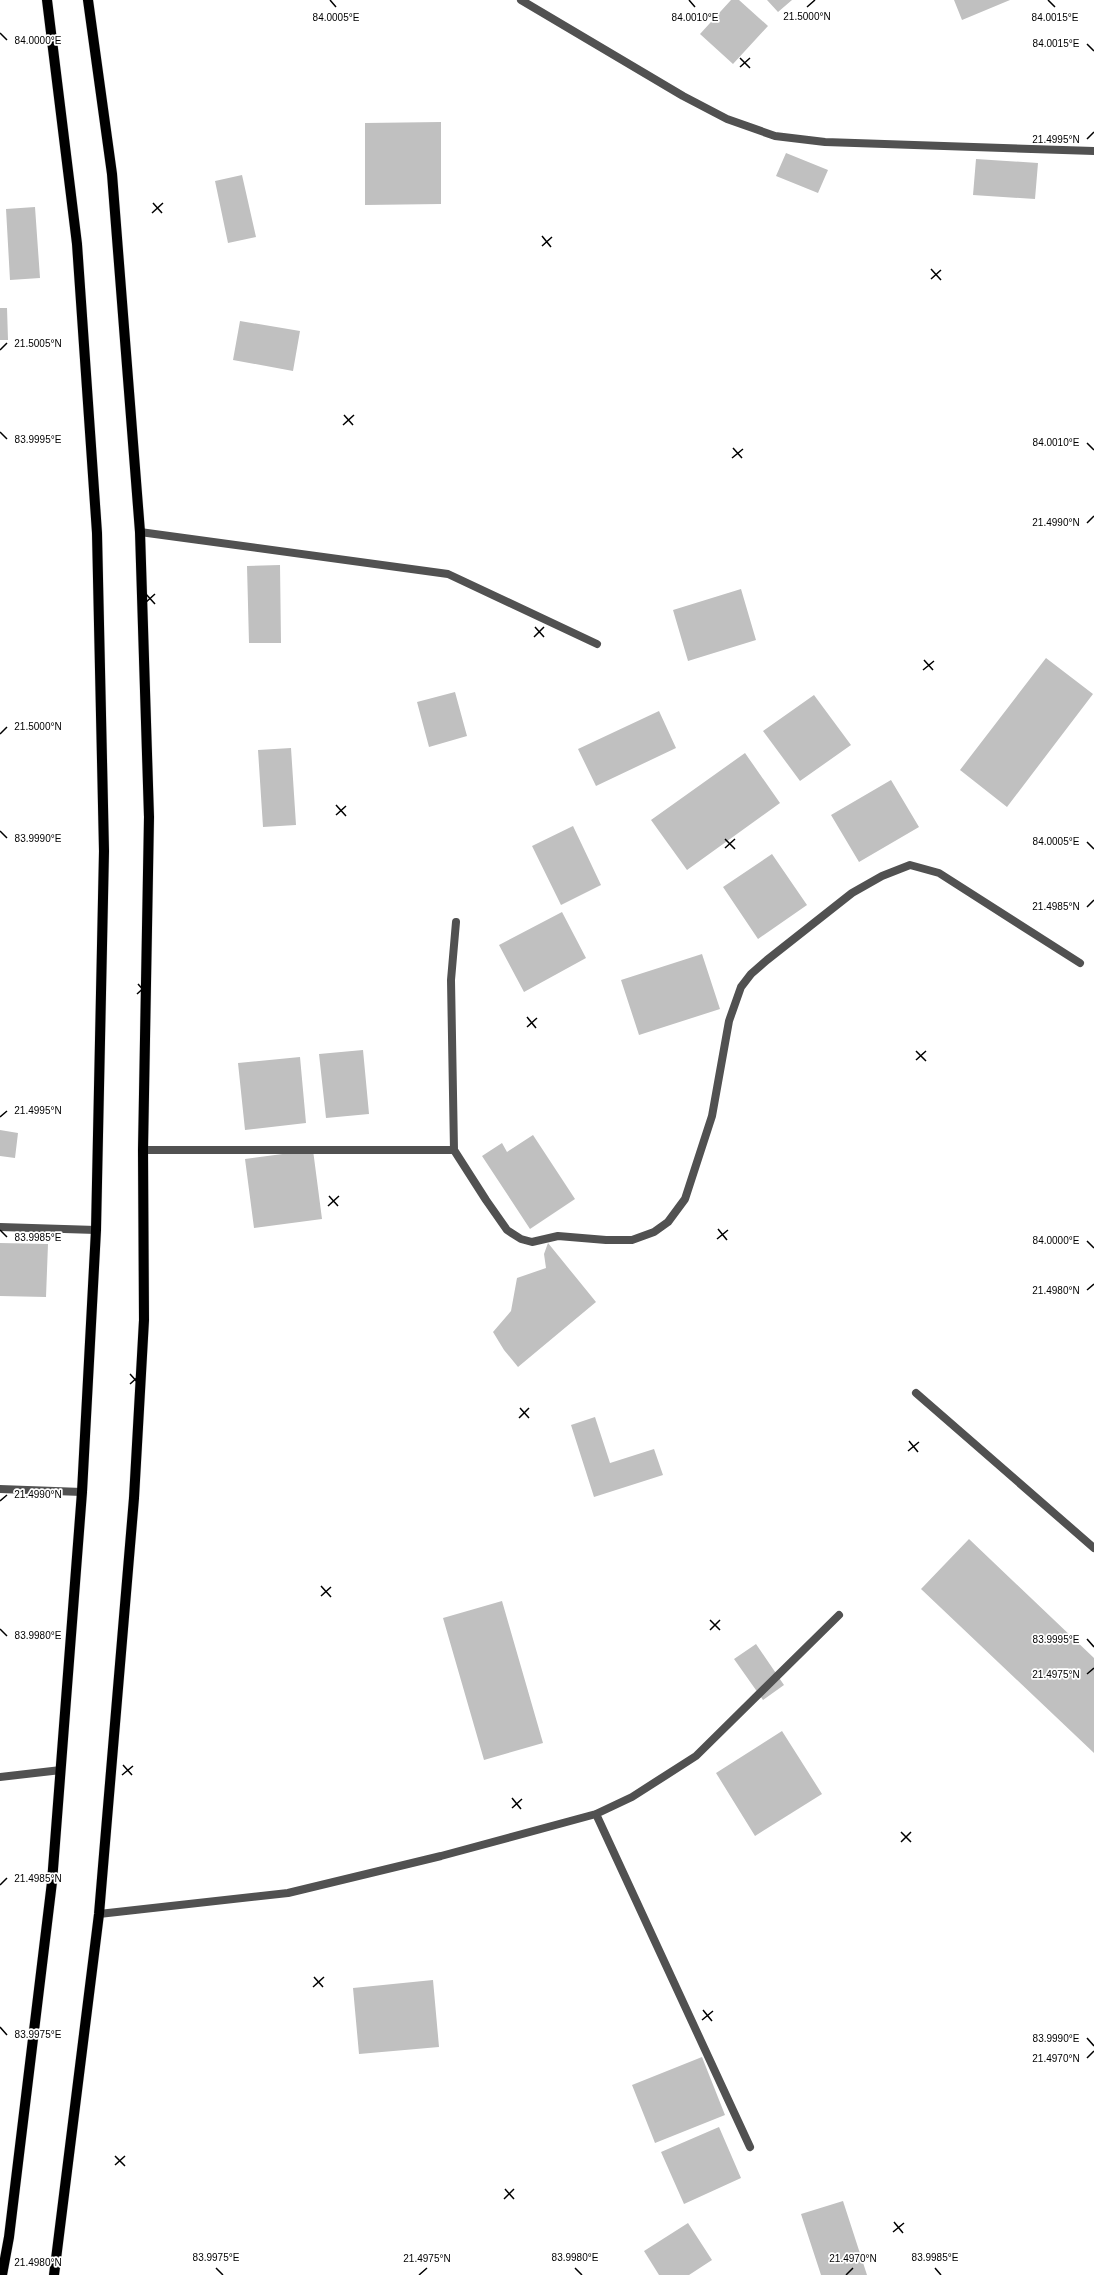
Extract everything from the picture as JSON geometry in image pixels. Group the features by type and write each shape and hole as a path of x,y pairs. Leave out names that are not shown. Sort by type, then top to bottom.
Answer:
{"main road":[{"path":"2,2275 9,2237 52,1882 82,1492 96,1230 104,851 97,533 77,244 47,0"},
{"path":"54,2275 99,1914 134,1498 144,1320 143,1150 149,818 140,532 112,174 88,0"}],"street":[{"path":"520,0 683,96 727,119 775,136 826,142 1094,151"},
{"path":"140,532 448,574 597,644"},
{"path":"456,922 451,980 454,1150 507,1230 521,1239 532,1242 558,1236 606,1240 632,1240 654,1232 668,1222 685,1199 712,1116 729,1021 741,987 751,974 767,960 852,893 882,876 910,865 938,873 1080,963"},
{"path":"143,1150 454,1150"},
{"path":"0,1227 96,1230"},
{"path":"916,1393 1094,1548"},
{"path":"0,1489 82,1492"},
{"path":"99,1914 288,1894 441,1856 596,1814 632,1797 696,1756 839,1615"},
{"path":"0,1777 61,1770"},
{"path":"596,1814 750,2148"}],"building":[{"path":"731,0 739,0 768,26 733,64 700,34"},
{"path":"767,0 792,0 778,12"},
{"path":"954,0 1010,0 962,20"},
{"path":"441,122 441,204 365,205 365,123"},
{"path":"786,153 828,170 818,193 776,176"},
{"path":"976,159 1038,163 1035,199 973,195"},
{"path":"242,175 256,237 228,243 215,181"},
{"path":"35,207 40,278 10,280 6,209"},
{"path":"0,308 7,308 8,340 0,340"},
{"path":"240,321 300,331 293,371 233,360"},
{"path":"280,565 281,643 249,643 247,566"},
{"path":"741,589 756,640 688,661 673,610"},
{"path":"1046,658 1093,694 1007,807 960,770"},
{"path":"455,692 467,736 429,747 417,702"},
{"path":"814,695 851,745 800,781 763,731"},
{"path":"659,711 676,748 596,786 578,749"},
{"path":"291,748 296,825 263,827 258,750"},
{"path":"745,753 780,803 687,870 651,820"},
{"path":"891,780 919,827 859,862 831,815"},
{"path":"573,826 601,885 561,905 532,846"},
{"path":"772,854 807,905 758,939 723,887"},
{"path":"562,912 586,958 524,992 499,945"},
{"path":"702,954 720,1009 639,1035 621,980"},
{"path":"363,1050 369,1114 326,1118 319,1054"},
{"path":"300,1057 306,1123 245,1130 238,1063"},
{"path":"0,1130 18,1133 15,1158 0,1156"},
{"path":"533,1135 575,1199 530,1229 482,1156 502,1143 507,1152"},
{"path":"313,1150 322,1219 254,1228 245,1159"},
{"path":"0,1243 48,1244 46,1297 0,1296"},
{"path":"548,1243 596,1302 518,1367 504,1350 493,1332 511,1311 517,1278 546,1268 544,1254"},
{"path":"595,1417 610,1463 654,1449 663,1475 594,1497 571,1425"},
{"path":"969,1539 1094,1658 1094,1753 921,1589"},
{"path":"502,1601 543,1743 484,1760 443,1618"},
{"path":"756,1644 784,1685 763,1700 734,1659"},
{"path":"782,1731 822,1794 755,1836 716,1773"},
{"path":"433,1980 439,2047 359,2054 353,1988"},
{"path":"702,2057 725,2115 655,2143 632,2085"},
{"path":"719,2127 741,2178 684,2204 661,2152"},
{"path":"843,2201 867,2275 821,2275 801,2214"},
{"path":"688,2223 712,2260 689,2275 659,2275 644,2251"}]}
